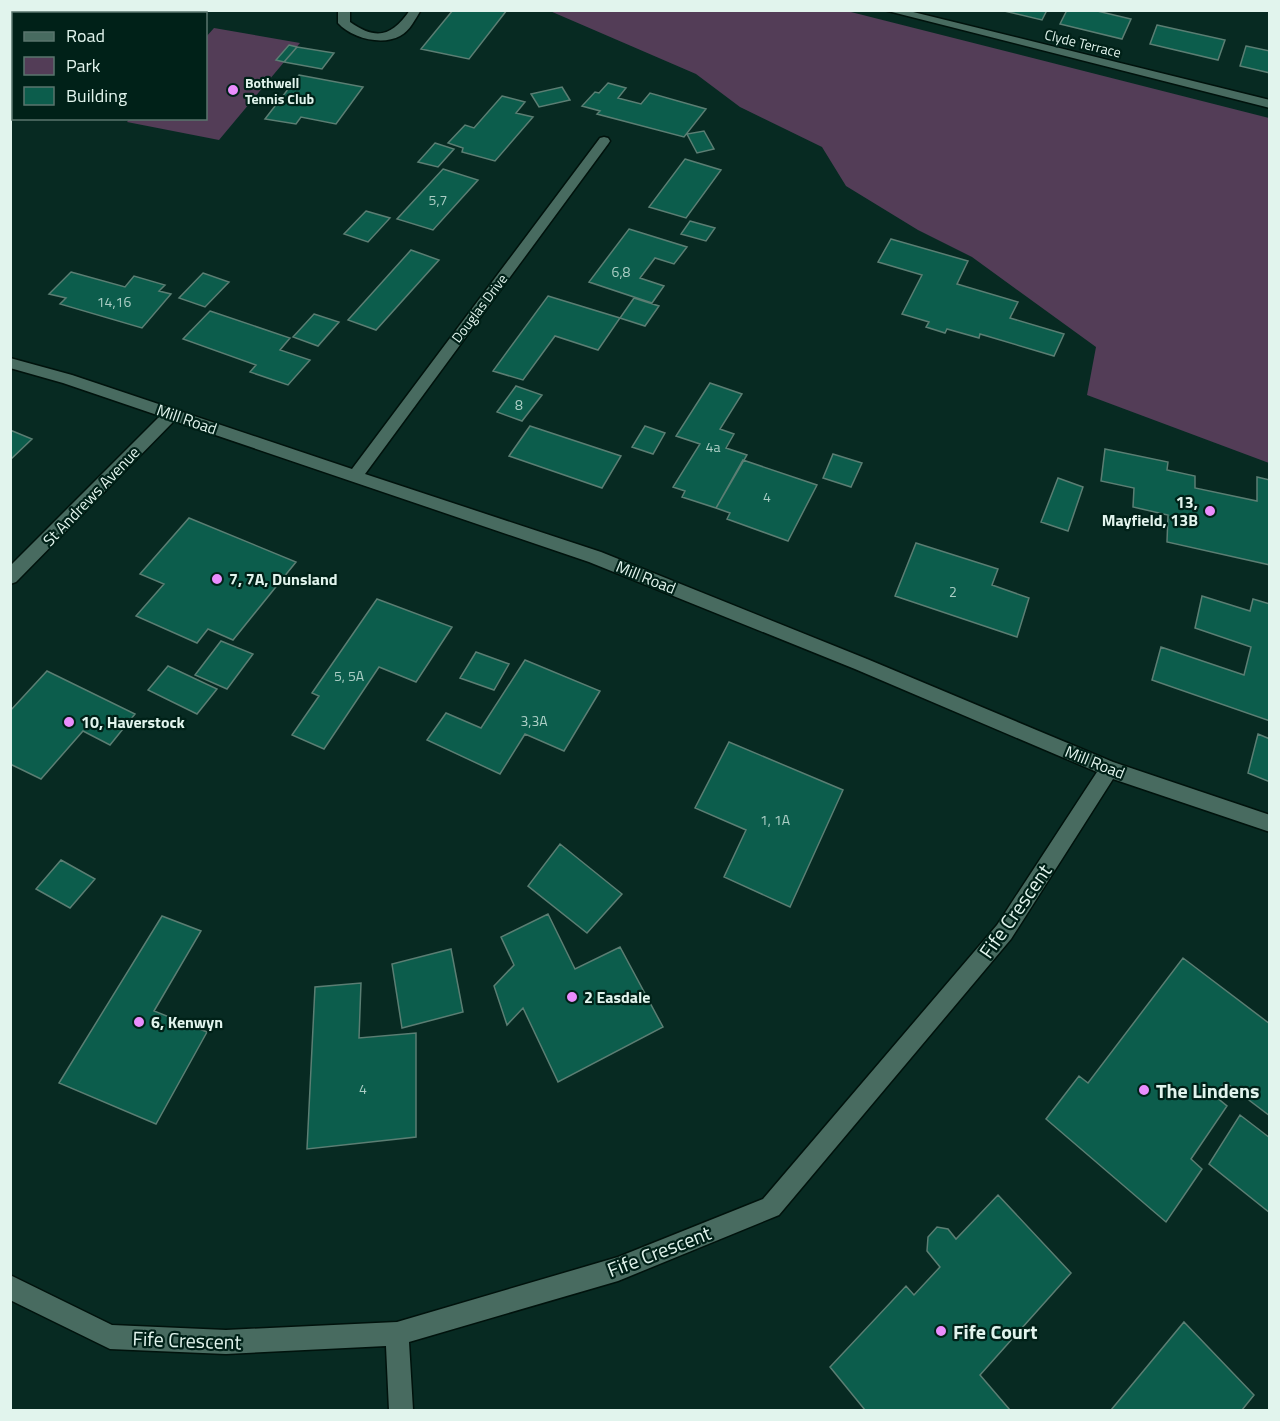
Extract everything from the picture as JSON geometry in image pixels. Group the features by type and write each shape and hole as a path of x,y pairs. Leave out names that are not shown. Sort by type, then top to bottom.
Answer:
{"street":[{"path":"344,10 344,23 353,31 393,35 400,31 416,10"},
{"name":"Clyde Terrace","path":"889,10 1269,104"},
{"name":"Douglas Drive","path":"355,476 604,141"},
{"name":"Mill Road","path":"10,363 67,379 596,557 861,664 1109,769 1269,824"},
{"name":"St Andrews Avenue","path":"10,577 171,414"},
{"name":"Fife Crescent","path":"10,1287 110,1337 226,1342 397,1334 618,1269 771,1207 1004,932 1109,769"},
{"path":"397,1334 401,1410"}],"green space":[{"path":"550,11 847,11 1269,118 1269,463 1087,395 1096,347 972,257 918,230 846,186 822,147 740,107 696,74"},
{"name":"Bothwell Tennis Club","path":"214,28 300,43 219,140 127,122 128,120 207,120 207,36"}],"building":[{"path":"10,10 70,10 68,12 12,12 12,23 10,23"},
{"path":"453,10 507,10 469,59 421,49"},
{"path":"1000,10 1047,10 1042,20"},
{"path":"1067,10 1093,10 1131,19 1122,39 1060,24"},
{"path":"1157,25 1225,40 1218,60 1150,44"},
{"path":"289,45 297,47 284,62 276,60"},
{"path":"1246,46 1270,51 1270,73 1240,66"},
{"path":"297,47 334,53 322,69 284,62"},
{"path":"10,57 12,57 12,97 10,97"},
{"path":"299,75 363,87 336,124 301,117 296,124 265,119"},
{"path":"608,83 626,88 618,98 641,104 650,93 706,109 684,137 597,114 600,111 582,106 595,92 599,93"},
{"path":"562,87 570,100 539,107 531,94"},
{"path":"502,96 525,102 516,113 533,117 495,161 462,152 463,148 448,143 465,125 474,128"},
{"path":"704,131 714,149 697,153 687,134"},
{"path":"435,143 454,149 438,167 418,162"},
{"path":"685,159 721,170 686,218 649,207"},
{"path":"443,169 478,180 433,230 397,219"},
{"path":"366,211 390,218 368,242 344,234"},
{"path":"690,221 715,228 706,241 681,234"},
{"path":"629,229 687,247 674,264 655,258 640,278 664,286 652,303 589,282"},
{"path":"891,239 968,261 957,284 1018,302 1010,318 1064,334 1054,356 980,334 979,338 947,329 945,333 926,327 929,322 902,314 922,275 878,262"},
{"path":"411,250 439,260 376,330 348,320"},
{"path":"71,272 125,287 134,276 165,285 159,291 171,294 142,328 60,304 66,298 49,294"},
{"path":"203,273 229,282 205,307 179,298"},
{"path":"548,296 620,318 598,350 555,336 523,380 493,371"},
{"path":"634,298 659,306 645,326 620,318"},
{"path":"210,311 290,338 280,350 310,360 288,385 250,372 256,365 183,339"},
{"path":"314,314 339,322 318,346 293,337"},
{"path":"710,383 742,394 720,429 734,434 726,448 747,455 716,508 682,497 685,491 673,487 700,444 676,436"},
{"path":"516,386 542,395 522,421 497,412"},
{"path":"530,426 621,456 602,488 509,456"},
{"path":"645,426 665,433 653,454 632,447"},
{"path":"10,430 32,439 10,460"},
{"name":"13, Mayfield, 13B","path":"1105,449 1168,462 1167,470 1195,476 1195,488 1257,501 1257,477 1270,480 1270,565 1167,542 1168,515 1133,507 1134,488 1101,481"},
{"path":"833,454 862,463 851,487 823,478"},
{"path":"743,460 817,485 788,541 727,519 730,513 716,508"},
{"path":"1058,478 1083,487 1068,531 1041,522"},
{"name":"7, 7A, Dunsland","path":"189,518 296,562 233,640 208,629 197,643 136,616 164,584 140,574"},
{"path":"916,543 998,569 992,585 1029,598 1017,637 895,596"},
{"path":"1202,596 1250,611 1253,599 1270,604 1270,721 1152,680 1161,647 1244,675 1251,647 1195,628"},
{"path":"377,599 452,627 416,682 379,667 324,749 292,735 319,696 312,693"},
{"path":"221,641 253,654 227,689 195,675"},
{"path":"476,652 509,664 494,690 460,678"},
{"path":"525,660 600,691 564,751 525,734 500,774 427,740 446,713 481,728"},
{"path":"168,666 217,689 197,714 148,690"},
{"name":"10, Haverstock","path":"47,671 135,714 110,745 83,731 41,779 10,764 10,711"},
{"path":"1258,734 1270,739 1270,782 1248,773"},
{"path":"729,742 843,790 790,907 724,877 746,830 695,808"},
{"path":"560,844 622,894 587,933 528,886"},
{"path":"61,860 95,879 70,908 36,889"},
{"name":"2 Easdale","path":"548,914 575,969 620,947 663,1027 558,1082 523,1008 507,1025 494,986 514,965 501,937"},
{"name":"6, Kenwyn","path":"162,916 201,931 154,1011 207,1032 156,1124 59,1083"},
{"path":"451,949 463,1012 402,1028 392,964"},
{"name":"The Lindens","path":"1183,958 1270,1024 1270,1116 1225,1082 1215,1096 1227,1106 1191,1159 1202,1169 1166,1222 1046,1119 1079,1076 1088,1083"},
{"path":"361,983 359,1038 416,1033 416,1137 307,1149 315,987"},
{"path":"1240,1115 1270,1138 1270,1213 1209,1164"},
{"name":"Fife Court","path":"998,1195 1071,1273 980,1375 1010,1410 865,1410 830,1367 906,1286 914,1295 940,1267 927,1251 928,1237 937,1227 948,1229 956,1239"},
{"path":"1184,1322 1254,1395 1242,1410 1111,1410"}],"place":[{"name":"Bothwell Tennis Club","path":"233,90"},
{"name":"13, Mayfield, 13B","path":"1210,511"},
{"name":"7, 7A, Dunsland","path":"217,579"},
{"name":"10, Haverstock","path":"69,722"},
{"name":"2 Easdale","path":"572,997"},
{"name":"6, Kenwyn","path":"139,1022"},
{"name":"The Lindens","path":"1144,1090"},
{"name":"Fife Court","path":"941,1331"}]}
